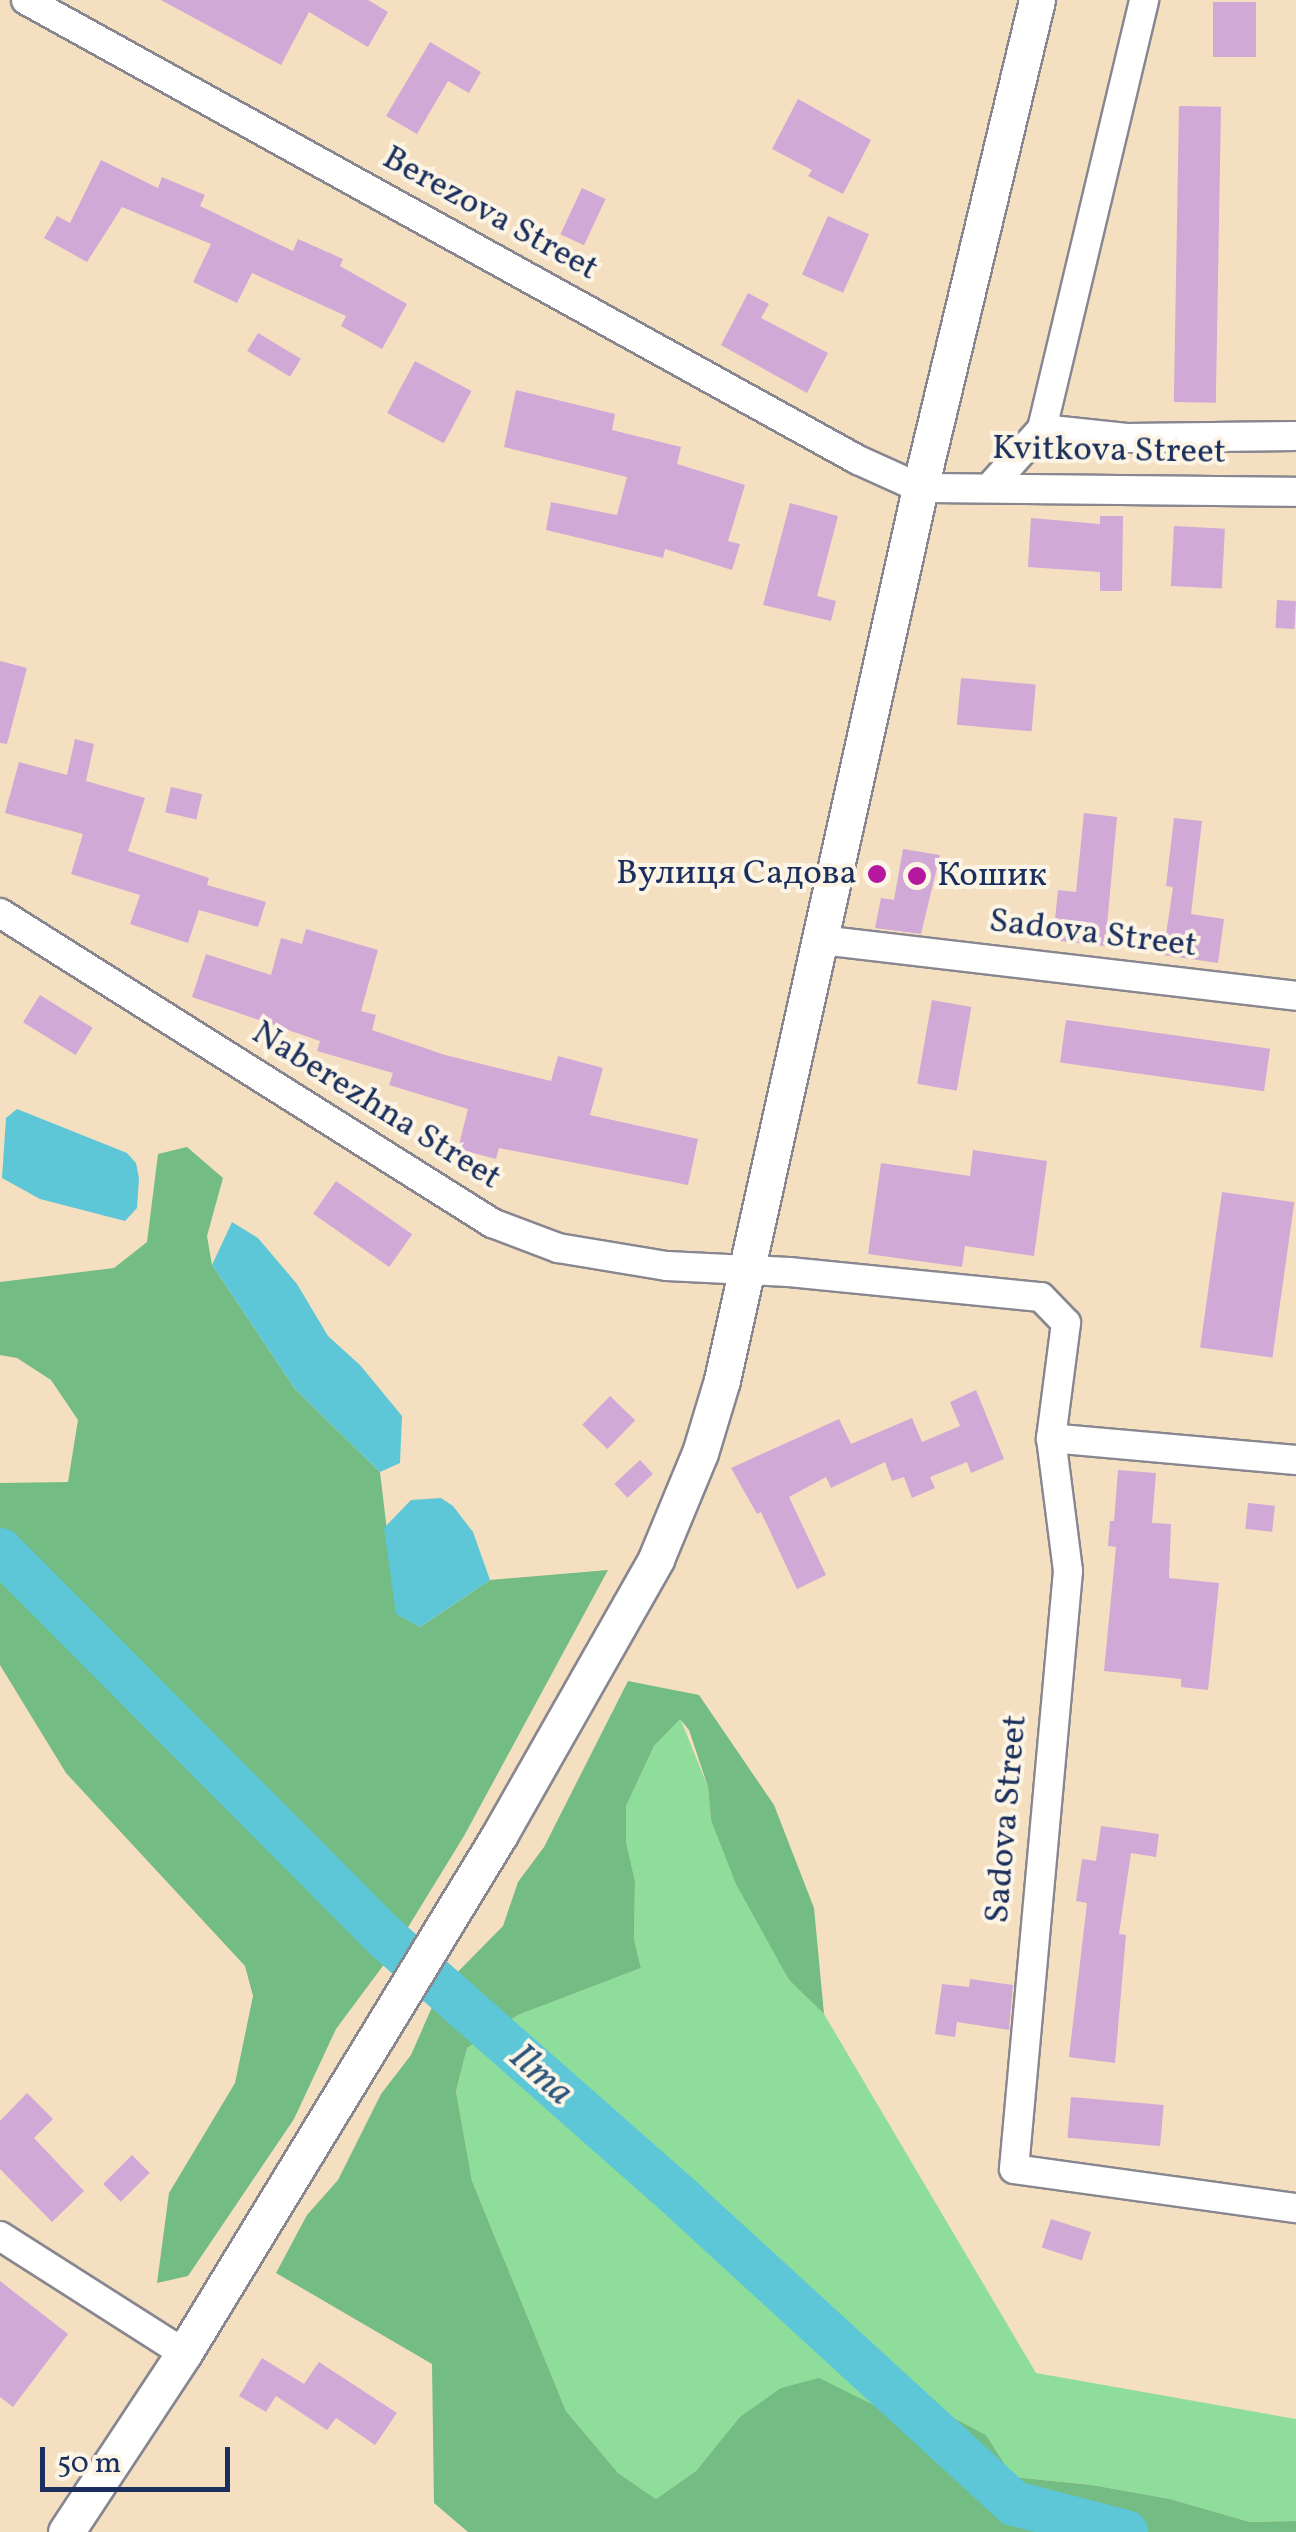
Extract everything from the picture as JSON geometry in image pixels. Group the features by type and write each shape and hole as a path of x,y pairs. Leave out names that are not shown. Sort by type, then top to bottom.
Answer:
{"street":[{"name":"Berezova Street","path":"26,0 858,460 920,488"},
{"path":"66,2532 184,2352 438,1936 656,1559 700,1452 746,1270 920,488 1037,0"},
{"path":"990,486 1042,429 1144,0"},
{"path":"1042,429 1127,438 1296,436"},
{"name":"Kvitkova Street","path":"920,488 1296,492"},
{"name":"Naberezhna Street","path":"0,913 492,1223 558,1248 667,1266 1041,1297 1066,1323 1051,1438"},
{"name":"Sadova Street","path":"821,940 1296,996"},
{"path":"1051,1438 1296,1460"},
{"name":"Sadova Street","path":"1051,1438 1068,1572 1014,2169 1296,2208"},
{"path":"0,2236 184,2352"}],"green space":[{"path":"187,1147 223,1178 207,1236 212,1265 295,1389 380,1472 397,1614 420,1627 490,1580 608,1570 464,1836 391,1955 336,2029 294,2119 188,2276 157,2283 169,2193 235,2083 253,1996 245,1966 66,1773 0,1665 0,1483 68,1482 78,1420 51,1380 17,1358 0,1355 0,1282 114,1268 147,1242 158,1154"},
{"path":"628,1681 699,1695 774,1805 814,1908 824,2014 789,1980 736,1884 711,1820 708,1787 689,1730 680,1719 654,1746 626,1806 626,1842 635,1881 634,1939 641,1968 518,2015 467,2048 456,2091 472,2181 566,2411 618,2473 656,2499 696,2471 740,2417 781,2388 819,2378 890,2413 911,2429 938,2433 946,2414 986,2435 1013,2477 1092,2485 1170,2499 1250,2522 1296,2521 1296,2532 468,2532 434,2503 432,2364 276,2273 307,2215 338,2180 381,2094 411,2055 439,1991 503,1926 518,1882 544,1847"},
{"path":"680,1718 708,1787 711,1820 789,1980 824,2014 1036,2373 1296,2419 1296,2521 1250,2522 1170,2499 1092,2485 1013,2477 986,2435 947,2415 938,2433 910,2429 890,2413 741,2417 696,2471 656,2499 618,2473 566,2411 472,2181 456,2091 467,2048 518,2015 641,1968 634,1939 635,1881 626,1842 626,1806 654,1746"}],"water":[{"path":"17,1109 127,1153 136,1163 139,1178 137,1208 125,1221 40,1199 2,1178 6,1118"},
{"path":"232,1222 258,1238 297,1284 328,1336 360,1365 402,1416 400,1463 380,1472 295,1389 212,1265"},
{"path":"441,1498 453,1506 473,1532 490,1580 420,1627 396,1614 384,1528 411,1500"}],"building":[{"path":"161,0 368,0 388,12 368,47 309,12 281,65"},
{"path":"1213,2 1256,2 1256,57 1213,57"},
{"path":"430,42 481,72 469,93 448,81 417,134 386,116"},
{"path":"798,99 871,140 843,194 808,176 812,170 772,149"},
{"path":"1179,106 1221,107 1216,403 1174,402"},
{"path":"101,160 158,188 162,177 205,195 200,206 293,251 298,239 343,259 340,266 407,304 382,349 341,326 346,316 252,273 237,303 193,282 211,244 122,207 87,262 44,238 57,216 70,223"},
{"path":"582,188 606,199 584,245 560,234"},
{"path":"828,216 869,234 843,293 802,274"},
{"path":"748,293 769,304 761,318 828,353 807,393 721,345"},
{"path":"258,333 301,359 290,377 247,351"},
{"path":"415,361 472,391 444,443 387,413"},
{"path":"516,390 615,414 612,430 681,447 677,464 745,485 728,541 740,544 732,570 665,549 663,558 546,530 551,502 617,515 627,477 504,447"},
{"path":"790,503 838,516 817,596 836,601 831,621 763,605"},
{"path":"1100,516 1123,516 1122,591 1100,591 1100,572 1028,567 1031,518 1100,524"},
{"path":"1174,526 1225,529 1222,589 1171,586"},
{"path":"1277,600 1296,601 1295,629 1276,628"},
{"path":"0,661 27,668 7,744 0,743"},
{"path":"961,678 1036,685 1032,731 957,725"},
{"path":"75,739 94,744 86,781 145,798 128,851 209,878 207,885 266,902 258,927 199,910 188,943 130,924 140,895 71,874 83,834 5,813 19,762 67,775"},
{"path":"171,787 202,794 196,820 165,812"},
{"path":"1084,813 1117,817 1105,946 1053,940 1058,890 1076,892"},
{"path":"1174,818 1202,821 1191,914 1224,919 1218,963 1163,955 1173,887 1166,886"},
{"path":"903,849 940,855 921,934 875,928 881,898 894,900"},
{"path":"306,929 378,950 361,1011 376,1015 372,1030 445,1055 551,1081 558,1056 603,1068 590,1115 698,1139 688,1185 499,1148 496,1159 458,1149 468,1109 389,1085 393,1073 317,1051 320,1041 192,997 206,954 271,975 281,938 302,944"},
{"path":"40,995 93,1028 76,1055 23,1022"},
{"path":"932,1000 971,1007 957,1091 917,1084"},
{"path":"1066,1020 1270,1049 1264,1091 1060,1063"},
{"path":"973,1150 1047,1161 1034,1256 965,1246 962,1267 868,1254 881,1163 970,1176"},
{"path":"336,1181 412,1234 389,1267 313,1214"},
{"path":"1222,1192 1294,1202 1272,1358 1200,1347"},
{"path":"976,1390 1004,1459 971,1473 967,1462 930,1477 935,1488 912,1498 904,1477 892,1481 885,1462 831,1488 826,1477 789,1497 826,1575 797,1589 761,1512 757,1514 731,1468 839,1419 851,1444 912,1418 922,1442 960,1426 950,1402"},
{"path":"610,1396 635,1420 607,1449 582,1425"},
{"path":"640,1460 653,1474 627,1498 614,1484"},
{"path":"1118,1470 1156,1473 1152,1523 1171,1524 1169,1578 1219,1583 1208,1690 1181,1687 1181,1679 1104,1671 1116,1547 1108,1546"},
{"path":"1248,1503 1275,1506 1272,1532 1245,1529"},
{"path":"1101,1826 1159,1834 1156,1857 1131,1853 1119,1934 1126,1935 1115,2063 1069,2057 1087,1903 1076,1901 1082,1859 1096,1861"},
{"path":"970,1979 1013,1985 1009,2030 957,2022 955,2037 935,2034 942,1984 969,1987"},
{"path":"27,2093 53,2119 34,2138 84,2191 52,2222 0,2169 0,2121"},
{"path":"1071,2097 1164,2105 1160,2146 1067,2138"},
{"path":"132,2155 150,2173 121,2202 103,2184"},
{"path":"1051,2219 1091,2232 1082,2261 1042,2248"},
{"path":"0,2281 68,2334 13,2407 0,2397"},
{"path":"262,2358 304,2384 319,2362 397,2413 375,2445 336,2418 327,2430 276,2396 266,2412 239,2396"}],"waterway":[{"name":"Ilma","path":"0,1550 385,1937 684,2201 1014,2503 1125,2532"}],"place":[{"name":"Вулиця Садова","path":"877,874"},
{"name":"Кошик","path":"917,876"}]}
